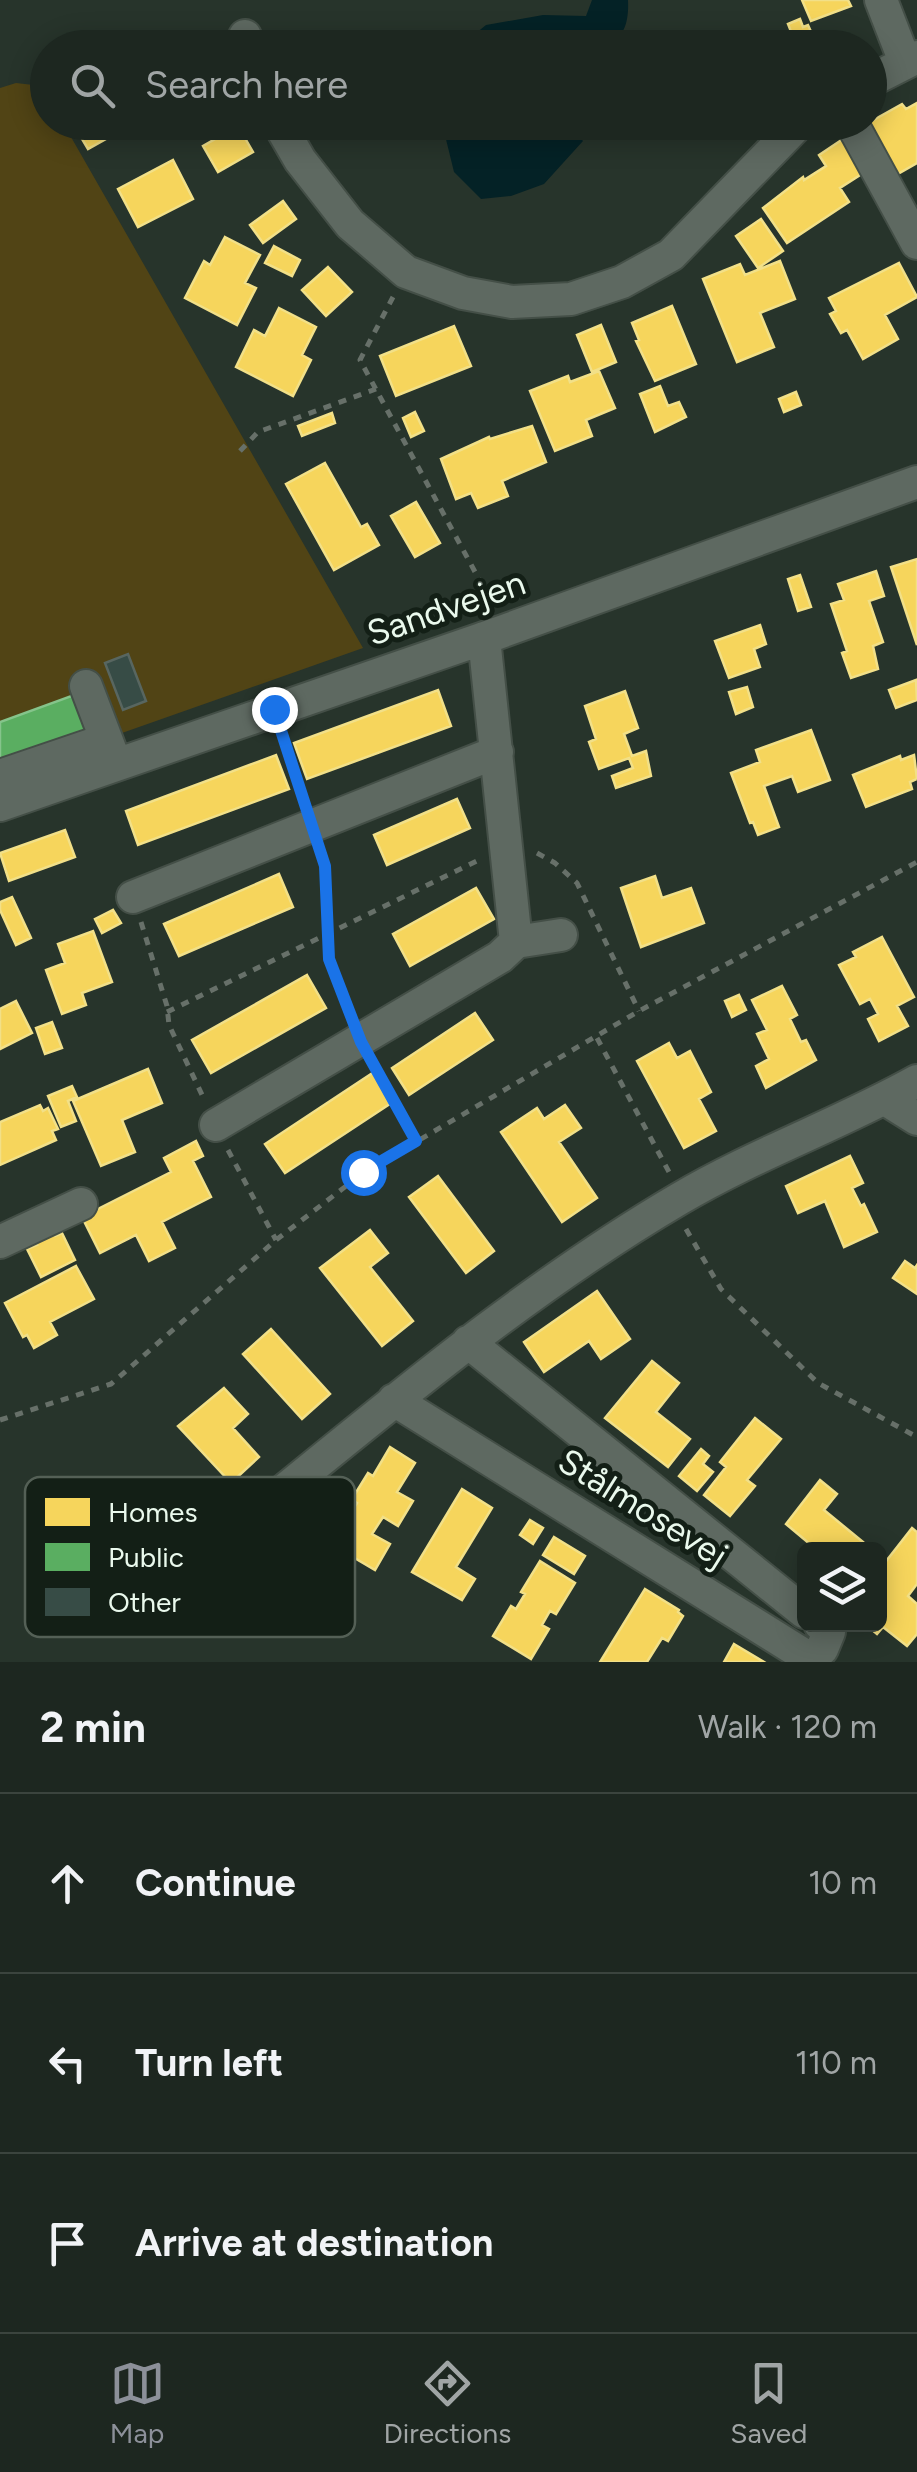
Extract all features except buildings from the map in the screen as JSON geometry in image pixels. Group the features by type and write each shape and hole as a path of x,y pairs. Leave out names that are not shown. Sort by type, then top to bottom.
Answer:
{"street":[{"path":"881,0 911,59 887,72"},
{"path":"288,140 350,224 406,272 463,293 512,302 571,299 622,282 671,255 783,140"},
{"path":"862,140 917,243"},
{"name":"Sandvejen","path":"0,805 111,753 274,709 917,482"},
{"path":"494,634 497,752 516,942"},
{"path":"0,776 111,753 86,686"},
{"path":"133,897 497,752"},
{"path":"216,1125 361,1042 500,957 516,942 561,935"},
{"path":"300,1477 468,1342 588,1256 682,1197 917,1082"},
{"path":"885,1099 917,1120"},
{"path":"0,1242 82,1204"},
{"name":"Stålmosevej","path":"468,1342 797,1606"},
{"name":"Stålmosevej","path":"394,1400 809,1658 822,1648 829,1632"}],"path":[{"path":"406,272 360,360 494,634"},
{"path":"240,451 258,432 376,390"},
{"path":"274,709 325,866 329,959 361,1042 416,1141"},
{"path":"167,1012 487,856"},
{"path":"0,1420 111,1384 276,1240 363,1172 638,1011 917,862"},
{"path":"133,897 169,1025 276,1240"},
{"path":"597,1038 682,1197 686,1229 721,1289 818,1383 917,1437"}],"shaded area":[{"path":"16,83 30,85 30,140 73,140 363,648 0,776 0,88"}],"water":[{"path":"592,0 628,0 623,30 480,30 486,25 543,15 586,16"},
{"path":"446,140 583,141 544,184 511,196 481,199 454,172"}],"route":[{"path":"274,709 325,866 329,959 361,1042 416,1141 363,1172"}]}
